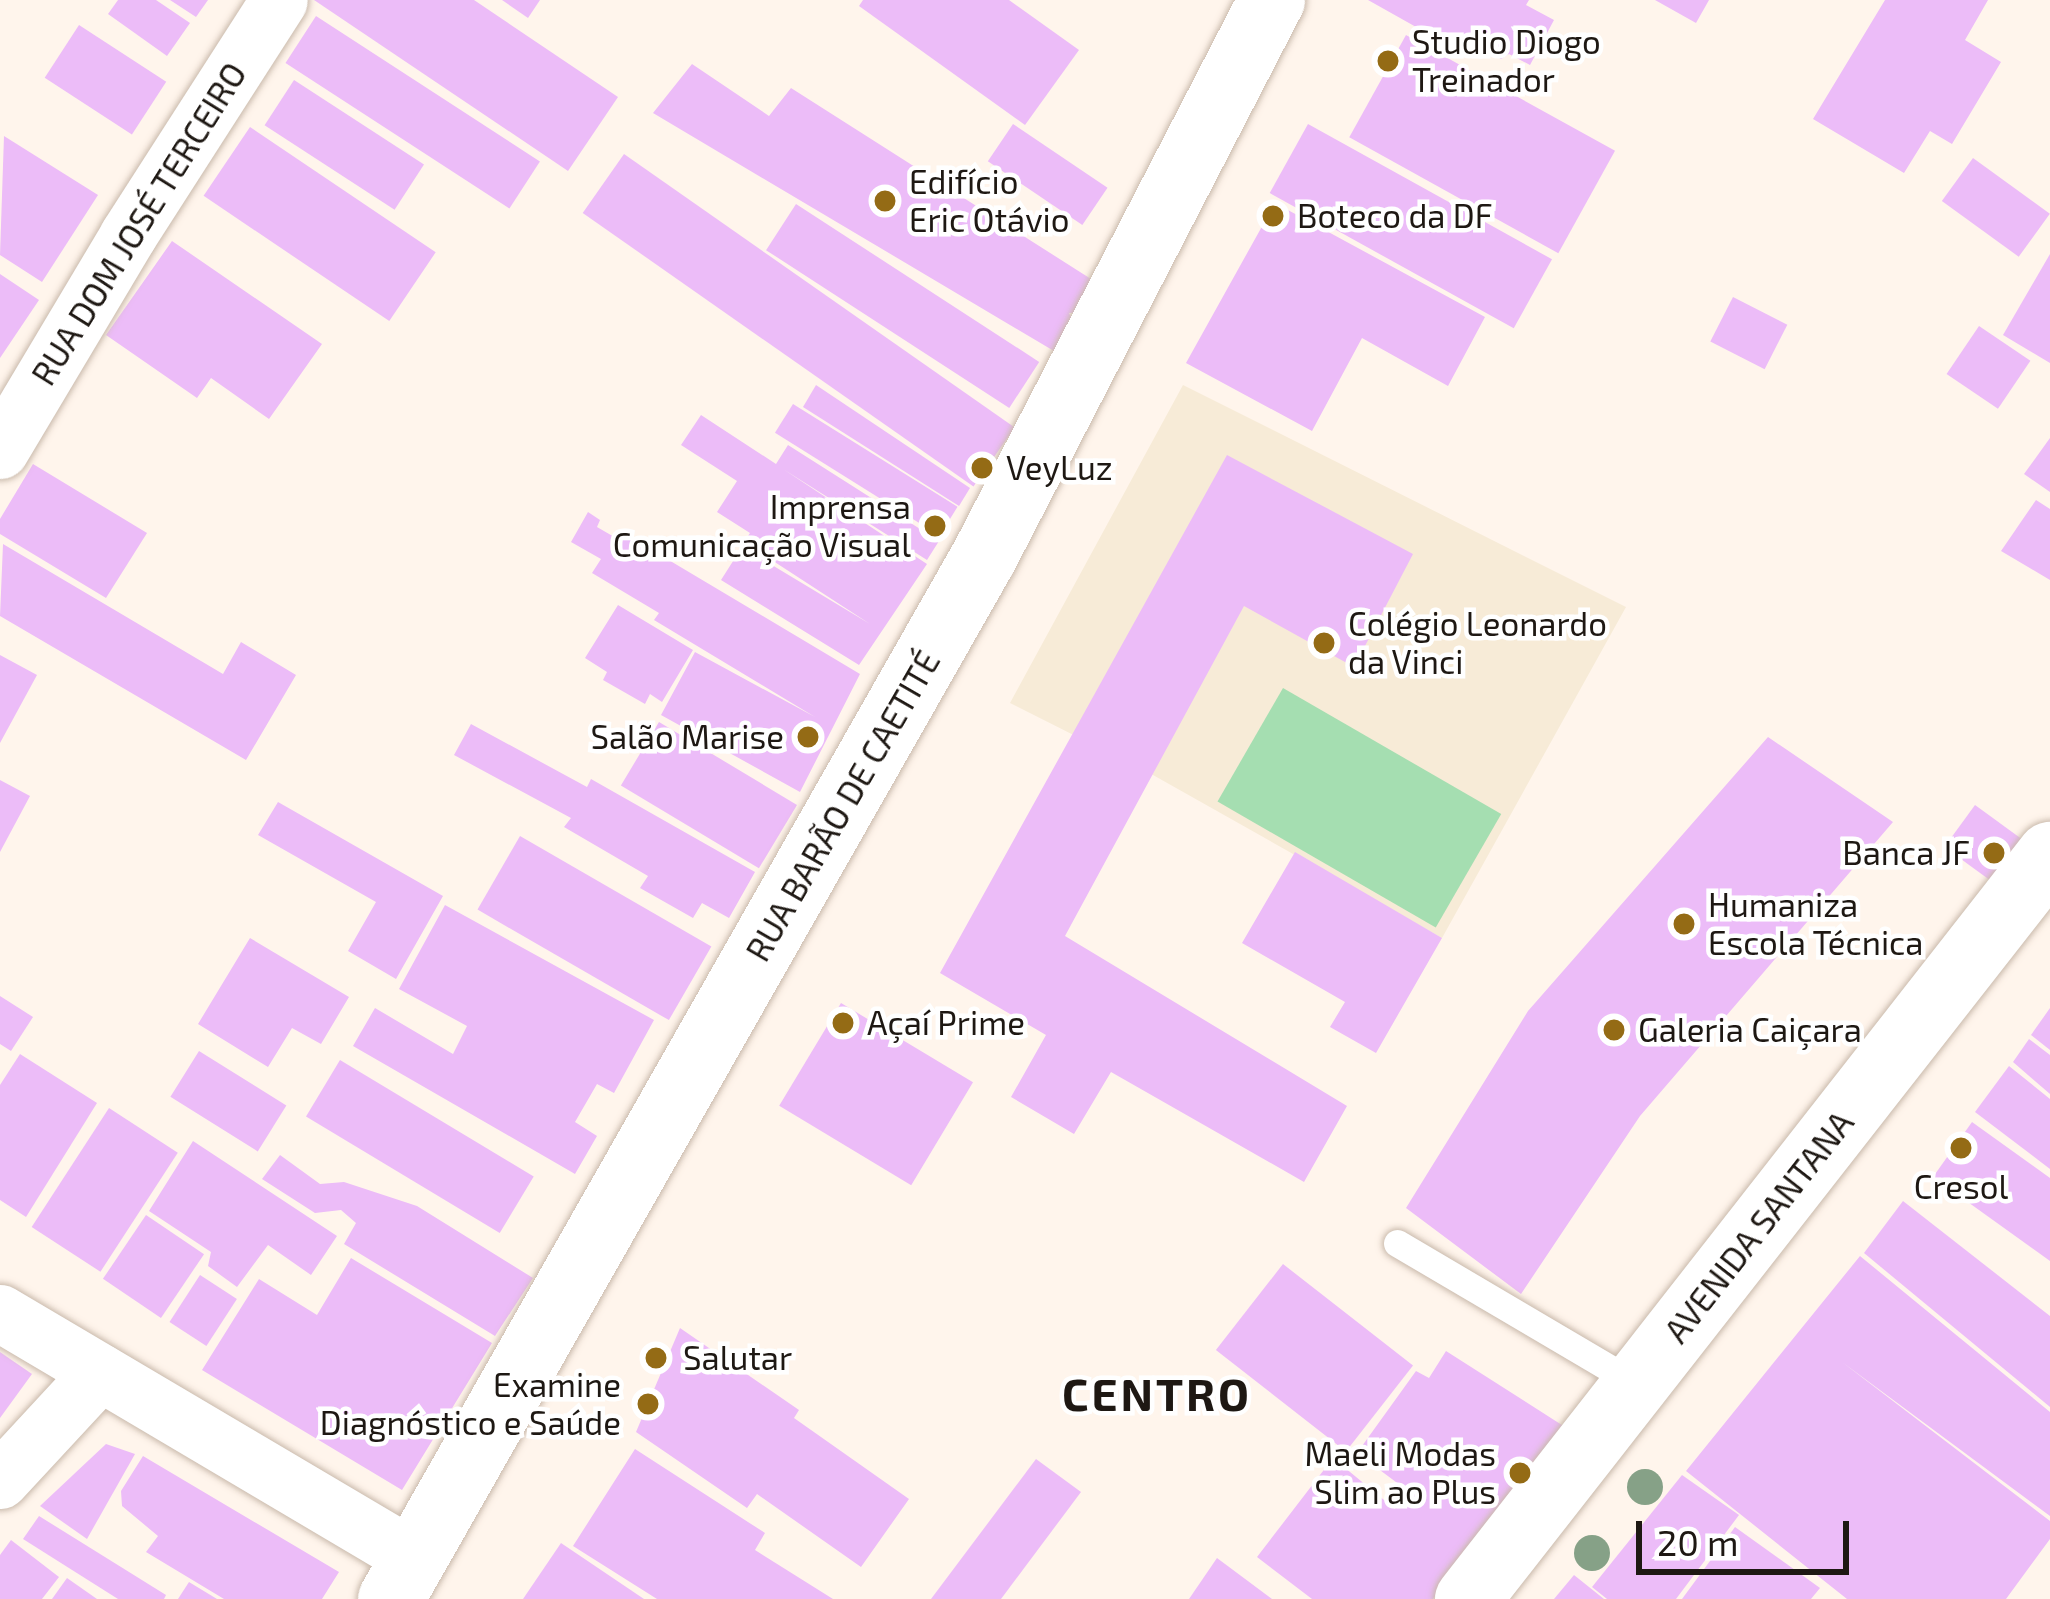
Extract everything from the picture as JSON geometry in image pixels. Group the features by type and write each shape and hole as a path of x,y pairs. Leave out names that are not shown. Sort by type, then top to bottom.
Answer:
{"main road":[{"name":"RUA BARÃO DE CAETITÉ","path":"403,1578 985,555 1272,0"},
{"name":"AVENIDA SANTANA","path":"1468,1599 2050,855"}],"street":[{"name":"RUA DOM JOSÉ TERCEIRO","path":"0,450 128,236 279,0"},
{"path":"0,1313 100,1372 403,1578"},
{"path":"0,1480 100,1372"}],"lane":[{"path":"1397,1243 1636,1384"}],"shaded area":[{"name":"Colégio Leonardo da Vinci","path":"1183,385 1626,607 1442,938 1153,775 1010,703"}],"green space":[{"path":"1283,688 1501,814 1436,927 1218,801"}],"building":[{"path":"118,0 156,0 190,23 167,56 108,14"},
{"path":"170,0 208,0 196,17"},
{"path":"314,0 474,0 618,97 568,171"},
{"path":"502,0 540,0 528,18"},
{"path":"863,0 1009,0 1079,50 1025,125 859,6"},
{"path":"1368,0 1529,0 1526,5 1554,20 1530,65 1509,54 1501,59 1463,38 1457,50"},
{"path":"1655,0 1709,0 1696,23"},
{"path":"1885,0 1988,0 1965,40 2001,62 1952,144 1930,131 1904,173 1813,119"},
{"path":"316,16 540,161 509,208 286,63"},
{"path":"79,25 166,82 132,134 45,78"},
{"path":"1406,35 1615,151 1558,253 1349,137"},
{"name":"Edifício Eric Otávio","path":"692,64 769,116 791,88 1102,286 1084,313 1069,313 1077,329 1059,354 653,113"},
{"path":"294,80 424,164 395,210 265,125"},
{"path":"1013,124 1108,188 1082,225 988,161"},
{"path":"1308,124 1552,259 1514,328 1270,193"},
{"path":"250,127 436,252 389,321 204,196"},
{"path":"4,136 98,195 42,282 0,255"},
{"path":"624,154 1015,428 973,487 583,213"},
{"path":"1973,158 2050,214 2019,257 1942,201"},
{"path":"1275,203 1485,317 1448,386 1362,338 1312,431 1186,363"},
{"path":"796,204 1039,362 1009,408 766,250"},
{"path":"172,241 322,344 269,419 211,378 197,398 106,335"},
{"path":"2050,254 2050,363 2003,335"},
{"path":"0,274 39,300 0,358"},
{"path":"1733,297 1787,325 1765,369 1710,342"},
{"path":"1979,326 2030,361 1998,409 1947,374"},
{"path":"816,385 970,488 959,506 803,407"},
{"path":"793,404 958,507 940,536 775,433"},
{"path":"701,415 776,464 788,445 939,541 927,560 783,469 927,564 859,665 721,580 742,547 870,624 744,542 750,533 717,512 737,481 681,445"},
{"path":"2050,438 2050,492 2024,474"},
{"path":"1227,455 1413,554 1354,667 1244,606 1065,936 1347,1106 1304,1182 1111,1072 1074,1134 1011,1097 1046,1035 940,973"},
{"path":"33,464 147,533 106,598 0,534 0,519"},
{"path":"2036,500 2050,509 2050,580 2001,551"},
{"path":"588,512 600,520 597,527 616,538 620,531 860,674 800,792 661,715 695,652 815,717 654,620 659,613 592,573 601,559 571,542"},
{"path":"3,544 223,674 241,642 296,675 246,760 0,616"},
{"path":"618,605 693,650 662,702 650,694 645,704 603,680 607,672 585,658"},
{"path":"0,655 37,675 0,743"},
{"path":"659,722 797,805 759,868 621,785"},
{"path":"471,724 587,787 591,779 755,872 729,918 702,903 693,918 640,888 648,876 564,827 571,818 454,755"},
{"name":"Galeria Caiçara","path":"1768,737 1893,822 1640,1116 1521,1294 1406,1208 1528,1011"},
{"path":"0,780 30,796 0,852"},
{"path":"278,802 443,896 396,979 348,951 376,902 258,835"},
{"path":"1975,805 2023,840 1992,882 1944,847"},
{"path":"520,836 711,946 669,1020 478,910"},
{"path":"1295,852 1442,938 1376,1053 1330,1027 1345,1002 1242,943"},
{"path":"445,905 654,1020 614,1093 597,1084 575,1122 597,1136 575,1174 353,1046 375,1008 453,1054 467,1026 399,989"},
{"path":"250,938 349,997 321,1044 292,1028 268,1067 198,1024"},
{"path":"0,996 33,1017 11,1051 0,1044"},
{"path":"841,1003 973,1082 911,1185 779,1106"},
{"path":"2050,1008 2050,1050 2031,1035"},
{"path":"2029,1039 2050,1055 2050,1094 2013,1062"},
{"path":"199,1051 286,1106 258,1151 170,1097"},
{"path":"20,1054 97,1103 26,1217 0,1200 0,1085"},
{"path":"340,1060 534,1176 500,1233 306,1117"},
{"path":"2009,1066 2050,1099 2050,1169 1975,1112"},
{"path":"109,1108 178,1153 100,1272 32,1227"},
{"path":"1972,1122 2050,1178 2050,1261 1933,1177"},
{"path":"193,1141 337,1236 311,1275 268,1245 237,1287 208,1266 211,1252 149,1211"},
{"path":"280,1155 320,1184 344,1182 417,1206 533,1278 495,1336 344,1244 356,1223 341,1210 315,1213 262,1179"},
{"path":"1903,1201 2050,1316 2050,1407 1864,1253"},
{"path":"146,1215 204,1254 161,1318 103,1279"},
{"path":"1860,1256 2050,1412 2050,1516 1842,1362 2050,1521 2050,1539 2006,1599 1847,1599 1686,1471"},
{"path":"351,1258 492,1343 402,1490 202,1370 259,1279 317,1315"},
{"path":"1283,1264 1413,1366 1346,1451 1216,1350"},
{"path":"200,1275 237,1299 206,1346 170,1322"},
{"path":"680,1328 799,1410 794,1418 909,1499 861,1567 757,1494 747,1508 636,1432"},
{"path":"1446,1351 1565,1427 1433,1599 1312,1599 1257,1557 1333,1458 1395,1509 1408,1491 1357,1453 1416,1371 1429,1378"},
{"path":"0,1352 32,1374 0,1418"},
{"path":"106,1444 135,1454 87,1539 40,1506"},
{"path":"635,1449 765,1533 755,1550 833,1599 657,1599 573,1546"},
{"path":"143,1456 339,1572 322,1599 224,1599 146,1552 158,1536 122,1506 121,1491"},
{"path":"1036,1459 1081,1492 1001,1599 931,1599"},
{"path":"1682,1475 1739,1515 1676,1599 1607,1599 1592,1587"},
{"path":"39,1516 166,1595 164,1599 118,1599 23,1539"},
{"path":"1735,1527 1820,1588 1811,1599 1682,1599"},
{"path":"11,1540 59,1577 42,1599 0,1599 0,1555"},
{"path":"561,1543 644,1599 523,1599"},
{"path":"1217,1558 1272,1599 1189,1599"},
{"path":"1574,1575 1604,1599 1554,1599"},
{"path":"67,1578 97,1599 52,1599"},
{"path":"189,1582 217,1599 178,1599"}],"place":[{"name":"Studio Diogo Treinador","path":"1388,61"},
{"name":"Edifício Eric Otávio","path":"885,201"},
{"name":"Boteco da DF","path":"1273,216"},
{"name":"VeyLuz","path":"982,468"},
{"name":"Imprensa Comunicação Visual","path":"935,526"},
{"name":"Colégio Leonardo da Vinci","path":"1324,643"},
{"name":"Salão Marise","path":"808,737"},
{"name":"Banca JF","path":"1994,853"},
{"name":"Humaniza Escola Técnica","path":"1684,924"},
{"name":"Açaí Prime","path":"843,1023"},
{"name":"Galeria Caiçara","path":"1614,1030"},
{"name":"Cresol","path":"1961,1148"},
{"name":"Salutar","path":"656,1358"},
{"name":"Examine Diagnóstico e Saúde","path":"648,1404"},
{"name":"Maeli Modas Slim ao Plus","path":"1520,1473"}],"district":[{"name":"CENTRO","path":"1157,1394"}]}
